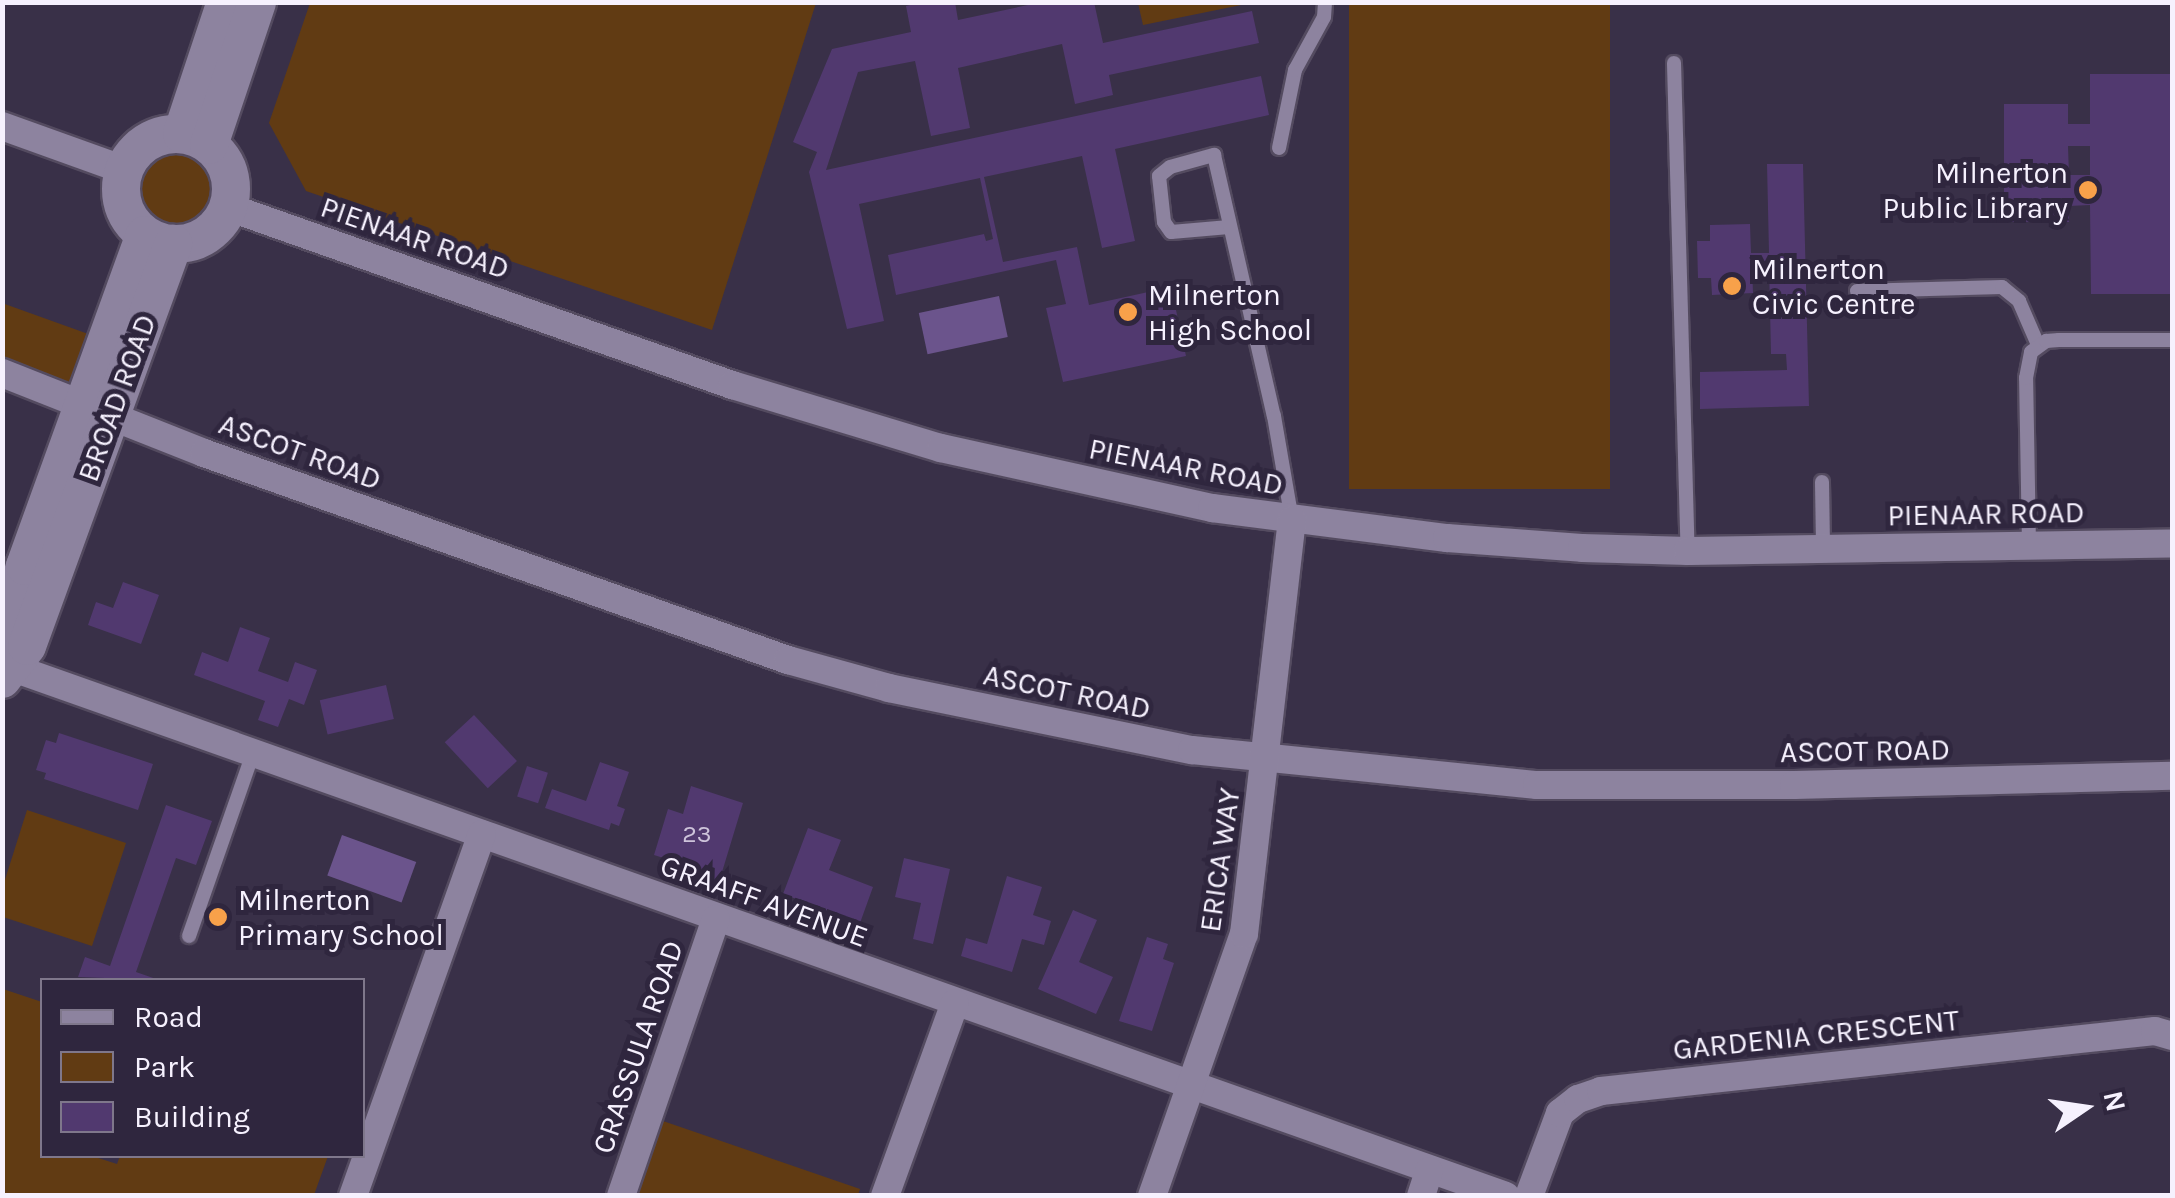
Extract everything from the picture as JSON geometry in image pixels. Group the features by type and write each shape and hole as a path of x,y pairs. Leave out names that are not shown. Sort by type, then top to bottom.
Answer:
{"street":[{"path":"195,139 226,2"},
{"path":"195,139 257,2"},
{"path":"2,102 33,137"},
{"path":"2,126 124,170"},
{"path":"195,139 229,172 228,207 210,234 190,243 159,240 123,206 124,170 149,141 195,139"},
{"name":"PIENAAR ROAD","path":"228,207 732,385 941,448 1134,493 1292,520 1447,538 1688,551 2172,543"},
{"name":"BROAD ROAD","path":"5,664 159,240"},
{"name":"ASCOT ROAD","path":"2,373 204,453 788,660 889,688 1105,733 1266,759 1538,785 2172,776"},
{"name":"ERICA WAY","path":"1152,1196 1244,934 1292,520"},
{"name":"GRAAFF AVENUE","path":"5,664 1193,1086 1425,1184 1506,1196"},
{"path":"353,1196 482,834"},
{"name":"CRASSULA ROAD","path":"621,1196 716,919"},
{"path":"885,1196 954,1003"},
{"name":"GARDENIA CRESCENT","path":"1528,1196 1560,1113 1578,1099 1601,1091 2155,1031 2172,1036"}],"lane":[{"path":"1279,148 1295,70 1324,17 1325,2"},
{"path":"1674,63 1688,551"},
{"path":"1230,227 1171,232 1161,208 1159,176 1170,167 1214,154 1274,416 1292,520"},
{"path":"1857,290 2002,287 2019,301 2038,345"},
{"path":"2029,545 2026,378 2027,362 2038,345 2059,340 2172,340"},
{"path":"1822,482 1822,549"},
{"path":"189,936 253,753"}],"green space":[{"path":"1138,2 1251,3 1143,25"},
{"path":"310,3 816,3 712,330 306,191 269,123"},
{"path":"1349,3 1610,3 1610,489 1349,489"},
{"path":"176,147 192,150 206,159 215,173 215,205 206,219 192,228 176,231 160,228 146,219 137,205 134,189 137,173 146,159 160,150"},
{"path":"2,303 105,340 83,403 3,373"},
{"path":"27,810 126,843 92,946 3,917 3,886"},
{"path":"3,989 40,1001 40,1158 98,1158 117,1164 119,1158 327,1158 314,1195 3,1195"},
{"path":"663,1121 860,1189 858,1195 637,1195"}],"shaded area":[{"path":"999,296 1008,337 928,354 919,313"},
{"path":"342,835 416,862 402,902 327,875"}],"building":[{"name":"Milnerton High School","path":"955,2 958,20 1042,2 1094,2 1103,43 1252,11 1259,43 1109,75 1113,95 1075,104 1062,44 958,68 970,128 931,136 915,61 858,72 826,170 1261,76 1269,115 1115,149 1135,241 1102,248 1082,156 984,177 1003,262 1077,247 1089,305 1171,287 1186,356 1063,382 1046,308 1066,304 1056,260 896,295 888,255 984,234 986,241 993,239 980,178 859,204 884,321 847,329 809,172 817,152 793,142 832,49 911,32 906,6"},
{"name":"Milnerton Public Library","path":"2090,74 2172,74 2172,294 2091,294 2090,205 2069,206 2069,222 2004,222 2004,104 2068,104 2068,124 2090,124","holes":["2068,146 2090,146 2090,175 2069,175"]},
{"name":"Milnerton Civic Centre","path":"1767,164 1803,164 1809,406 1700,409 1700,372 1787,370 1786,354 1771,354 1769,265 1752,265 1753,293 1712,295 1711,278 1698,278 1697,241 1710,241 1710,225 1750,224 1751,253 1769,253"},
{"path":"123,582 159,595 141,644 88,625 96,602 113,608"},
{"path":"240,627 270,638 258,671 288,682 295,662 317,670 304,705 289,699 278,727 258,720 265,701 194,675 202,652 228,662"},
{"path":"386,685 394,719 328,734 320,700"},
{"path":"474,715 517,761 488,788 445,742"},
{"path":"59,733 153,764 138,810 44,779 46,773 36,770 46,740 56,743"},
{"path":"600,762 629,772 617,806 625,809 619,826 611,823 609,830 545,808 552,789 586,801"},
{"path":"527,766 548,773 538,803 517,796"},
{"path":"691,786 743,803 719,882 685,882 689,866 654,855 668,809 683,814"},
{"path":"166,805 212,821 196,865 176,858 136,972 153,978 78,977 85,957 110,966"},
{"path":"808,828 841,840 829,870 873,887 860,923 783,894"},
{"path":"904,858 950,869 933,944 913,939 921,903 895,897"},
{"path":"1007,876 1042,887 1033,915 1051,921 1044,945 1022,939 1012,972 961,956 966,938 987,944"},
{"path":"1073,910 1097,920 1079,962 1113,977 1096,1014 1038,989"},
{"path":"1147,937 1168,944 1163,959 1174,963 1152,1031 1119,1021"}],"place":[{"name":"Milnerton Public Library","path":"2088,190"},
{"name":"Milnerton Civic Centre","path":"1732,286"},
{"name":"Milnerton High School","path":"1128,312"},
{"name":"Milnerton Primary School","path":"218,917"}]}
